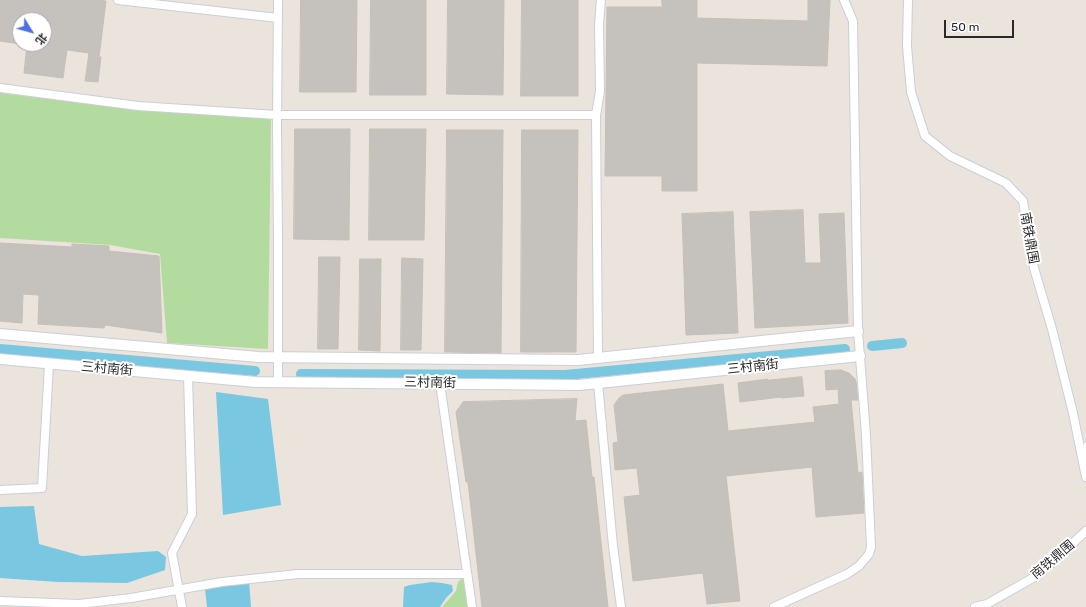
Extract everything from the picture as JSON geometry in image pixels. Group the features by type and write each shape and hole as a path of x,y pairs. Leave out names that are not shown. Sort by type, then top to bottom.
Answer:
{"street":[{"path":"118,0 278,18"},
{"path":"278,0 278,382"},
{"path":"598,358 596,115 600,91 599,24 601,0"},
{"path":"774,607 848,574 859,566 869,554 871,547 866,435 858,331 853,21 844,0"},
{"name":"南铁鼎围","path":"908,0 906,46 911,92 925,136 950,156 1006,183 1023,201 1034,268 1056,344 1073,413 1086,477"},
{"path":"0,88 138,106 277,115 596,115"},
{"name":"三村南街","path":"0,334 258,357 578,360 858,331"},
{"name":"三村南街","path":"0,359 256,382 579,385 860,356"},
{"path":"0,490 42,488 49,364"},
{"path":"182,607 172,553 192,514 188,376"},
{"path":"440,383 472,607"},
{"path":"598,383 613,546 621,607"},
{"name":"南铁鼎围","path":"975,607 987,604 1038,576 1086,532"},
{"path":"0,601 79,604 131,598 222,582 298,574 467,574"}],"lane":[{"path":"1084,467 1086,444"}],"green space":[{"path":"0,93 137,110 271,119 268,349 167,343 160,254 110,245 0,238"},
{"path":"464,577 469,607 442,607 456,591 458,582"}],"water":[{"path":"216,392 268,399 281,505 223,515"},
{"path":"34,506 39,544 82,556 158,551 166,557 165,570 127,583 58,582 0,578 0,507"},
{"path":"249,580 251,607 207,607 205,588"},
{"path":"432,582 452,585 453,591 440,607 403,607 404,587"}],"building":[{"path":"0,0 106,1 99,57 101,57 98,82 85,81 89,53 67,50 63,78 24,73 26,52 52,52 52,12 12,12 12,43 0,41"},
{"path":"301,0 357,0 356,92 300,92"},
{"path":"371,0 426,0 426,95 370,95"},
{"path":"448,0 504,0 503,95 447,94"},
{"path":"522,0 578,0 578,96 521,96"},
{"path":"662,0 697,0 697,18 808,21 808,0 830,0 827,66 697,63 697,191 662,191 662,176 605,176 607,7 662,7"},
{"path":"295,129 350,129 349,240 294,239"},
{"path":"370,129 426,129 424,240 369,240"},
{"path":"447,130 503,130 501,353 445,352"},
{"path":"522,130 578,130 576,352 521,352"},
{"path":"803,210 805,263 821,263 819,214 844,213 848,323 755,328 750,212"},
{"path":"733,212 738,333 686,335 682,214"},
{"path":"0,243 72,247 72,244 109,246 109,251 159,256 162,333 105,325 104,328 38,324 39,295 23,294 22,323 0,321"},
{"path":"319,257 340,257 338,349 318,349"},
{"path":"402,258 423,259 421,350 401,350"},
{"path":"360,259 381,259 380,351 359,350"},
{"path":"841,370 849,373 856,382 858,400 851,400 858,473 862,472 864,513 816,517 812,467 726,476 740,601 707,604 703,573 633,581 624,497 640,495 637,468 615,470 613,443 618,442 614,405 619,398 623,395 723,384 728,431 815,422 813,407 839,404 838,389 826,390 825,371"},
{"path":"802,377 804,396 740,402 738,383"},
{"path":"577,399 575,421 586,420 592,477 594,477 608,607 482,607 468,482 466,482 456,412 463,402"}],"waterway":[{"path":"872,346 902,343"},
{"path":"0,349 255,371"},
{"path":"301,374 565,375 845,349"}]}
